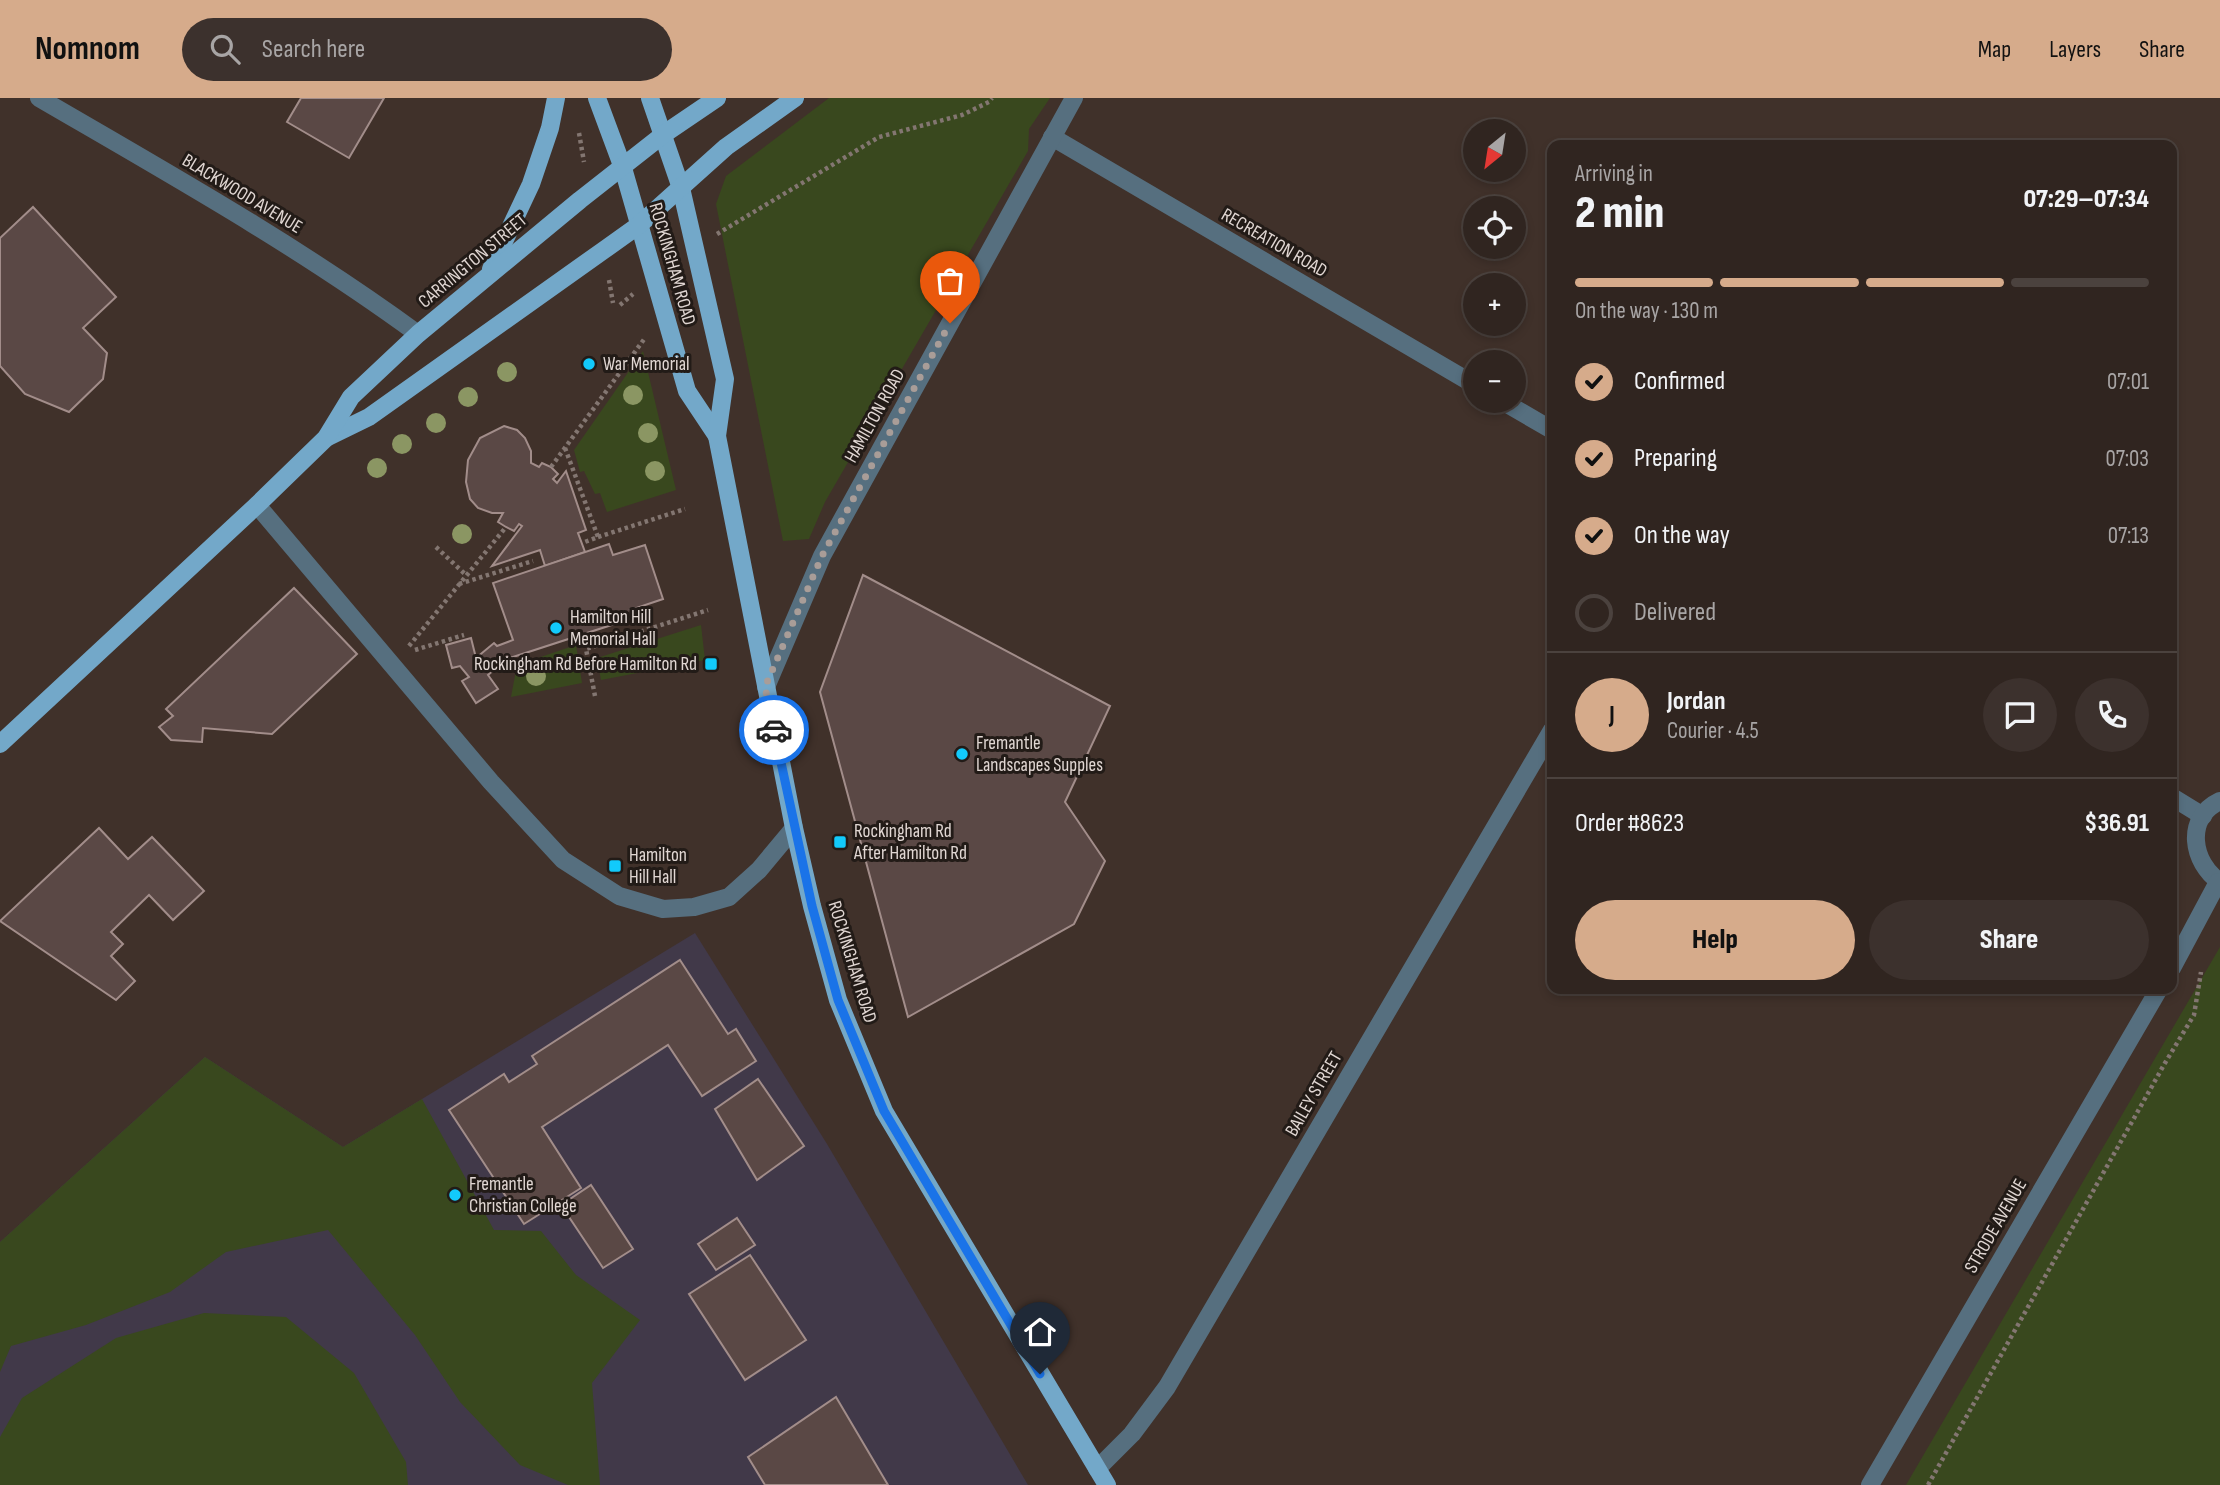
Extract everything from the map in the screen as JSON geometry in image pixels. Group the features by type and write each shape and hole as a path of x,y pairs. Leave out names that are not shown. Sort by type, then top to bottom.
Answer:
{"main road":[{"path":"488,275 531,184 550,128 556,98"},
{"name":"ROCKINGHAM ROAD","path":"597,98 623,168 687,391 717,436"},
{"name":"ROCKINGHAM ROAD","path":"650,98 681,188 725,379 717,436 794,828 838,1000 884,1111 1107,1485"},
{"name":"CARRINGTON STREET","path":"0,744 326,438 351,397 418,334 664,134 717,98"},
{"name":"CARRINGTON STREET","path":"326,438 369,417 639,225 726,148 795,98"}],"street":[{"name":"BLACKWOOD AVENUE","path":"39,98 244,218 382,307 418,334"},
{"name":"HAMILTON ROAD","path":"765,687 822,556 1074,98"},
{"name":"RECREATION ROAD","path":"1052,137 1463,378"},
{"path":"1523,413 1547,427"},
{"path":"257,505 491,782 563,860 618,896 663,909 694,906 729,897 759,870 794,828"},
{"name":"BAILEY STREET","path":"1097,1469 1132,1433 1167,1387 1547,739"},
{"path":"2177,800 2203,816"},
{"path":"2177,959 2219,882 2207,872 2195,845 2197,829 2203,816 2220,802"},
{"name":"STRODE AVENUE","path":"1870,1485 2157,994"}],"path":[{"path":"740,222 879,137 962,115 992,98"},
{"path":"551,467 648,335"},
{"path":"565,447 598,537"},
{"path":"582,543 685,509"},
{"path":"464,635 410,649 506,527"},
{"path":"436,547 466,575"},
{"path":"459,585 533,561"},
{"path":"595,695 586,649 708,610"},
{"path":"1928,1485 2194,1015 2202,967"}],"shaded area":[{"name":"Fremantle Christian College","path":"695,933 827,1144 1028,1485 0,1485 0,1242 205,1057 343,1147"}],"green space":[{"path":"829,98 1050,98 1029,129 1028,151 825,502 809,539 783,541 716,204 726,176"},
{"path":"643,351 676,490 607,512 600,493 595,494 584,471 580,472 574,450"},
{"path":"701,625 705,660 601,680 597,658"},
{"path":"576,645 582,683 511,697 517,665"},
{"path":"2220,947 2220,1485 1906,1485"},
{"path":"205,1057 343,1147 422,1099 494,1230 541,1231 576,1275 640,1320 592,1383 600,1485 568,1485 520,1465 460,1402 415,1335 328,1230 226,1252 170,1292 86,1325 11,1346 0,1372 0,1242"},
{"path":"204,1313 286,1317 354,1373 406,1462 408,1485 0,1485 0,1437 22,1398 116,1338"}],"building":[{"path":"301,98 384,98 349,158 287,122"},
{"path":"33,207 116,297 83,328 107,353 103,379 69,412 25,394 0,366 0,238"},
{"path":"504,426 517,430 525,438 531,451 531,463 539,467 542,463 551,467 558,474 553,479 557,483 566,471 586,530 578,533 585,552 545,566 540,550 492,566 522,526 519,524 514,531 498,522 503,513 492,513 478,508 470,499 466,482 468,460 480,438"},
{"name":"Hamilton Hill Memorial Hall","path":"609,544 613,555 645,545 663,599 630,610 633,618 507,659 488,675 498,689 476,703 462,681 469,677 460,666 452,668 446,645 471,638 476,658 494,643 497,646 513,640 493,583"},
{"name":"Fremantle Landscapes Supples","path":"863,575 1110,706 1065,802 1105,861 1074,924 908,1017 820,692"},
{"path":"294,588 357,654 272,734 203,728 202,742 171,740 159,727 173,716 166,709"},
{"path":"99,828 128,859 152,837 204,891 173,920 149,895 111,932 123,944 111,956 135,981 116,1000 0,921"},
{"path":"680,960 728,1034 736,1029 756,1061 702,1096 668,1045 542,1127 581,1188 524,1224 449,1110 504,1074 509,1082 537,1064 532,1056"},
{"path":"758,1079 804,1146 757,1180 715,1109"},
{"path":"591,1185 633,1249 603,1268 561,1205"},
{"path":"737,1218 755,1245 716,1270 698,1244"},
{"path":"750,1255 806,1340 745,1380 689,1294"},
{"path":"836,1397 888,1485 765,1485 748,1457"}],"way so far":[{"path":"774,730 765,687 812,578 950,323"}],"place":[{"name":"War Memorial","path":"589,364"},
{"name":"Hamilton Hill Memorial Hall","path":"556,628"},
{"name":"Rockingham Rd Before Hamilton Rd","path":"711,664"},
{"name":"Fremantle Landscapes Supples","path":"962,754"},
{"name":"Rockingham Rd After Hamilton Rd","path":"840,842"},
{"name":"Hamilton Hill Hall","path":"615,866"},
{"name":"Fremantle Christian College","path":"455,1195"}],"route":[{"path":"774,730 812,906 838,1000 884,1111 1040,1374"}]}
